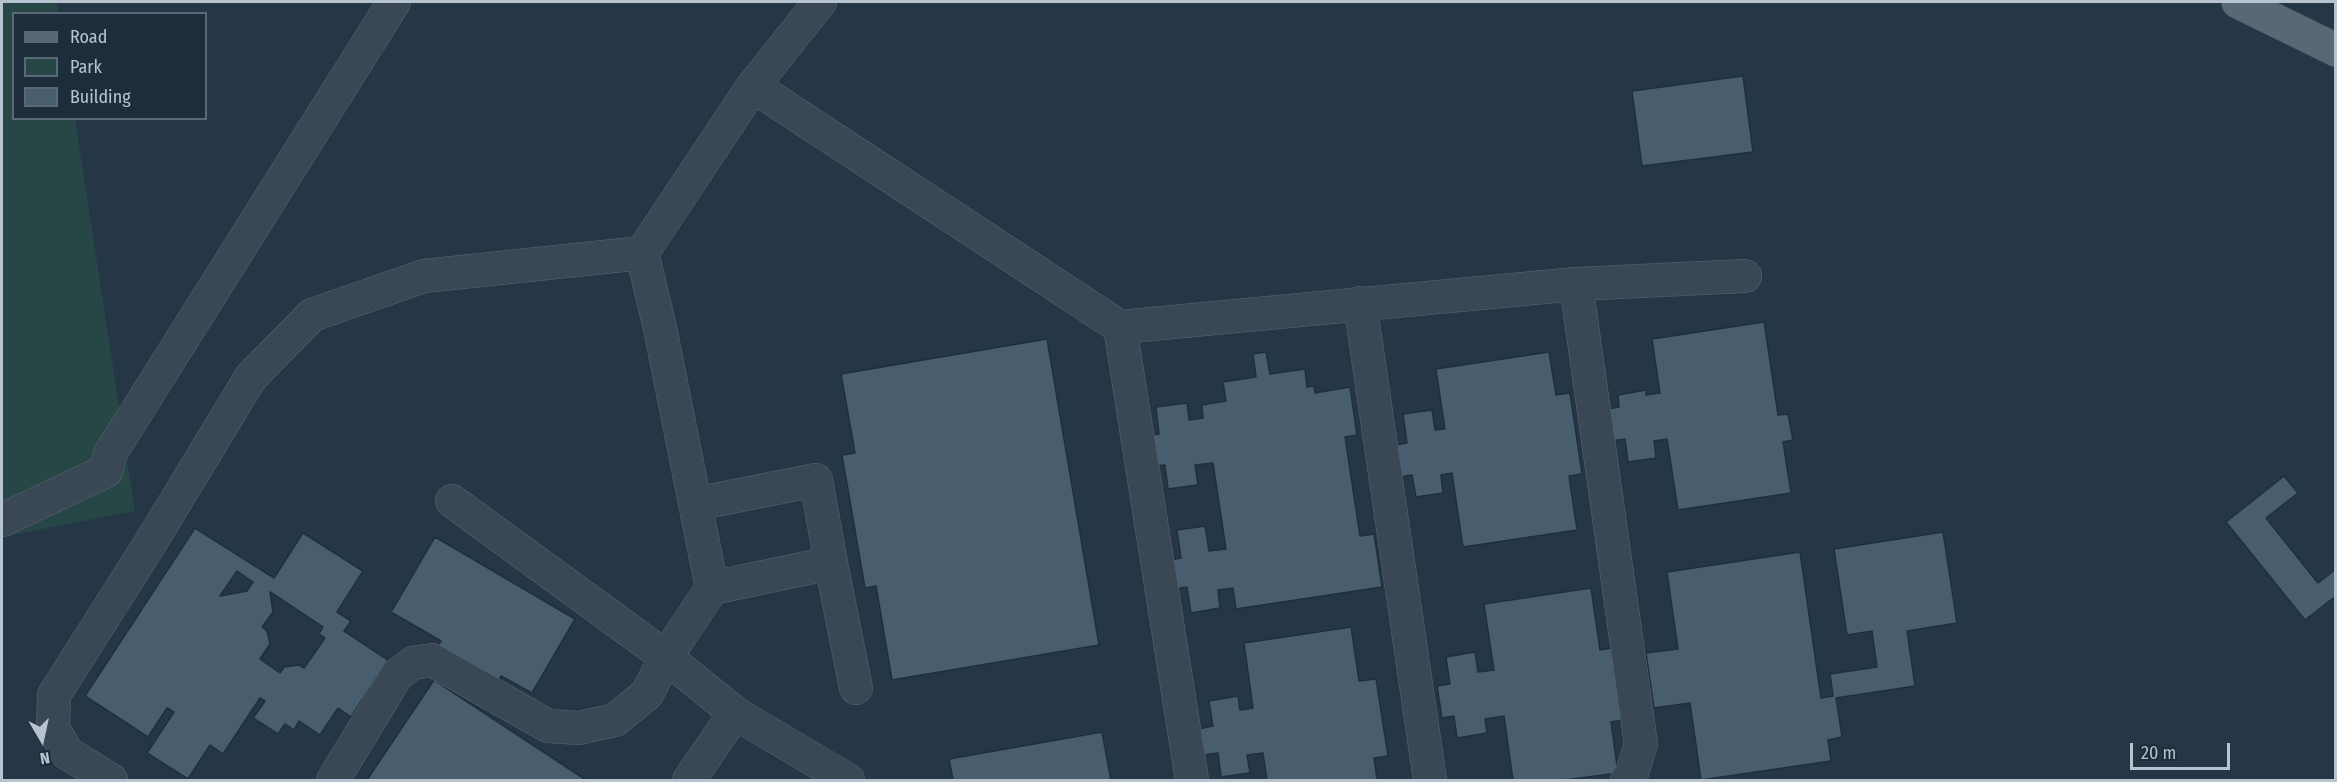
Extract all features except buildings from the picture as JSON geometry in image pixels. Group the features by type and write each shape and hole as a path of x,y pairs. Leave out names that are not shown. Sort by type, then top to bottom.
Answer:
{"main road":[{"path":"2238,2 2336,50"}],"lane":[{"path":"2,520 106,471 110,454 394,2"},
{"path":"712,588 660,328 642,253 753,86 820,2"},
{"path":"753,86 1120,327 1576,284 1745,276"},
{"path":"111,780 67,753 53,728 54,695 151,542 251,377 312,315 424,276 642,253"},
{"path":"1576,284 1641,744 1627,780"},
{"path":"1360,303 1430,780"},
{"path":"1120,327 1191,780"},
{"path":"695,504 816,480 856,688"},
{"path":"452,501 666,657 735,713 848,780"},
{"path":"333,780 397,675 413,663 432,660 548,726 579,728 615,720 646,694 666,657 712,588 831,563"},
{"path":"690,780 735,713"}],"green space":[{"path":"2,2 57,2 59,12 12,12 12,120 75,120 135,511 2,537"}]}
